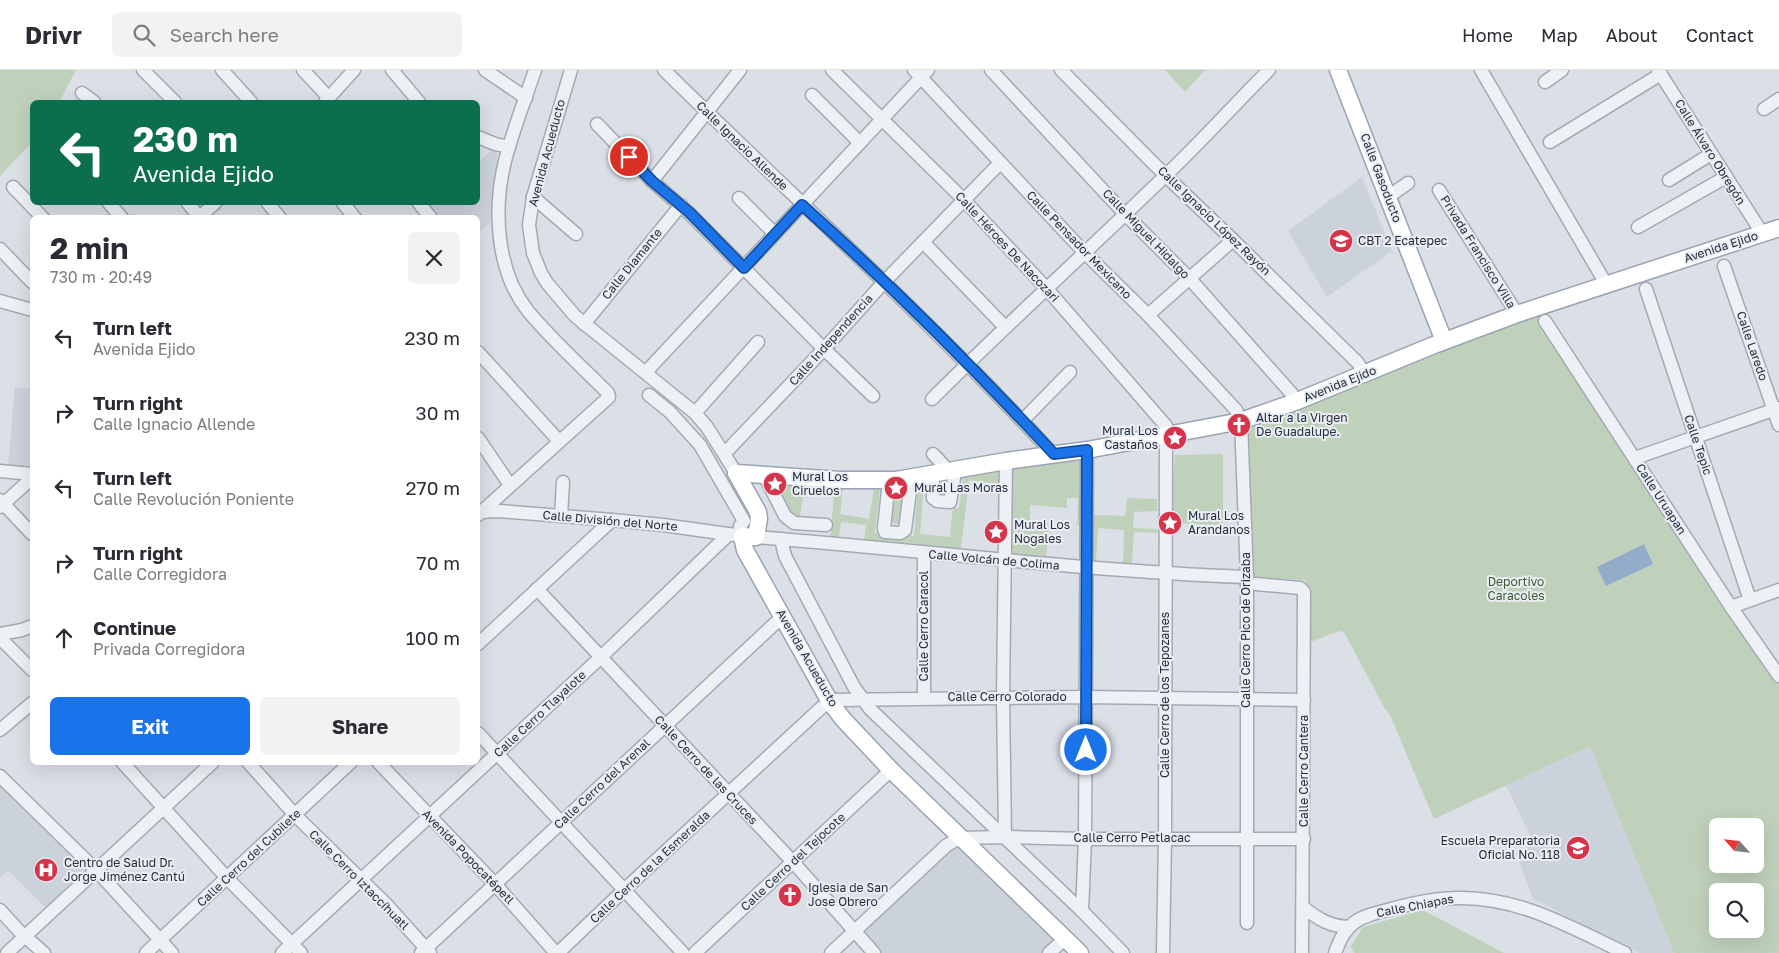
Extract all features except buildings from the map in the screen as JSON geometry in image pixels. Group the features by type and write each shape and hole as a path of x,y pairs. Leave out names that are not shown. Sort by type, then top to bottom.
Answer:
{"main road":[{"name":"Calle Gasoducto","path":"1338,70 1444,341"},
{"name":"Avenida Ejido","path":"736,473 840,480 889,481 945,475 1006,461 1087,450 1241,421 1295,402 1444,341 1517,314 1779,228"},
{"name":"Avenida Acueducto","path":"736,473 758,512 759,519 742,536 748,555 830,702 890,770 1080,953"}],"street":[{"path":"143,70 173,100"},
{"path":"222,70 250,100"},
{"path":"303,70 328,100"},
{"path":"330,100 354,70"},
{"path":"392,70 417,100"},
{"path":"485,70 526,98"},
{"path":"480,512 609,397 608,393 528,310 516,292 504,261 499,228 501,182 509,147 536,70"},
{"name":"Avenida Acueducto","path":"571,70 532,197 529,225 530,239 536,263 547,282 584,324 695,413 725,454 736,473"},
{"name":"Calle Ignacio Allende","path":"664,70 884,282 1023,420 1054,454"},
{"path":"652,181 740,70"},
{"name":"Calle Héroes De Nacozari","path":"832,70 963,199 1047,289 1162,419 1166,426 1167,436"},
{"name":"Calle Miguel Hidalgo","path":"991,70 1125,214 1190,279 1292,394 1295,402"},
{"name":"Calle Ignacio López Rayón","path":"1061,70 1166,176 1358,362 1364,374"},
{"path":"932,399 1005,327 1166,176 1269,70"},
{"path":"1481,70 1606,284"},
{"path":"1545,82 1562,70"},
{"path":"646,372 860,143 921,72"},
{"name":"Calle Pensador Mexicano","path":"921,72 1000,163 1236,410 1241,421"},
{"path":"1550,142 1660,72"},
{"name":"Calle Álvaro Obregón","path":"1660,72 1762,233"},
{"path":"82,93 91,100"},
{"path":"812,95 860,143"},
{"path":"1764,109 1779,99"},
{"path":"596,124 872,396"},
{"path":"480,138 494,144 509,147"},
{"path":"1669,180 1711,154"},
{"name":"Calle Independencia","path":"725,454 884,282 1000,163"},
{"path":"1638,227 1726,177"},
{"path":"1388,197 1408,183"},
{"path":"13,187 30,205"},
{"name":"Privada Francisco Villa","path":"1439,190 1517,314"},
{"path":"532,197 576,234"},
{"path":"739,198 775,234"},
{"path":"30,205 40,215"},
{"path":"111,205 119,215"},
{"path":"190,205 198,215"},
{"path":"202,215 213,205"},
{"path":"269,205 278,215"},
{"path":"344,205 353,215"},
{"path":"420,205 429,215"},
{"name":"Calle Diamante","path":"584,324 680,205"},
{"path":"1148,316 1233,240"},
{"path":"923,242 1005,327"},
{"path":"0,250 30,280"},
{"name":"Calle Laredo","path":"1724,266 1777,409 1779,425"},
{"name":"Calle Tepic","path":"1646,289 1750,600"},
{"path":"0,300 30,309"},
{"name":"Calle Uruapan","path":"1545,321 1731,607 1779,676"},
{"path":"695,413 758,342"},
{"path":"480,354 559,442"},
{"path":"1023,420 1070,372"},
{"name":"Avenida Acueducto","path":"650,395 682,424 707,456 744,521 740,526 742,536"},
{"path":"1635,458 1777,409"},
{"name":"Calle Cerro Pico de Orizaba","path":"1241,421 1252,580 1246,700 1247,923"},
{"name":"Calle Cerro de los Tepozanes","path":"1163,953 1167,436"},
{"path":"480,441 510,485"},
{"path":"1082,911 1086,839 1087,450"},
{"path":"933,454 945,475"},
{"path":"1005,836 1003,697 1006,461"},
{"path":"0,471 30,476"},
{"path":"764,474 785,516 790,521 826,525"},
{"path":"30,478 1,504 30,532"},
{"path":"889,481 884,528 886,532 900,533 905,530 910,491"},
{"path":"561,516 563,482"},
{"name":"Calle División del Norte","path":"480,513 499,511 612,520 742,536"},
{"path":"480,642 612,520"},
{"name":"Calle Volcán de Colima","path":"742,536 1004,561 1252,580 1303,590"},
{"name":"Calle Cerro Tlayalote","path":"282,953 297,948 362,880 430,816 601,658 742,536"},
{"path":"781,539 785,556 854,686 870,709 1005,836 1123,953"},
{"name":"Calle Cerro Caracol","path":"924,554 924,698"},
{"name":"Calle Cerro de las Cruces","path":"537,589 793,862 874,953"},
{"name":"Calle Cerro Cantera","path":"1302,953 1304,907 1303,590"},
{"path":"1731,607 1779,590"},
{"name":"Calle Cerro del Arenal","path":"426,952 495,884 783,616"},
{"path":"0,634 30,627"},
{"path":"0,638 30,668"},
{"name":"Calle Cerro Colorado","path":"830,702 837,699 1003,697 1304,700"},
{"name":"Calle Cerro de la Esmeralda","path":"557,953 821,708 830,702"},
{"path":"0,730 30,705"},
{"path":"480,735 683,953"},
{"path":"125,765 227,878 297,948"},
{"path":"7,953 210,765"},
{"name":"Calle Cerro Iztaccíhuatl","path":"251,765 295,815 386,904 426,952"},
{"name":"Calle Cerro del Cubilete","path":"146,953 348,765"},
{"name":"Avenida Popocatépetl","path":"381,765 495,884 557,953"},
{"name":"Calle Cerro del Tejocote","path":"695,953 890,770"},
{"path":"0,776 96,870 172,953"},
{"name":"Calle Cerro Petlacac","path":"960,838 1005,836 1086,839 1304,839"},
{"path":"831,953 947,845 960,838"},
{"name":"Calle Chiapas","path":"1348,927 1372,914 1406,905 1436,900 1477,898 1506,902 1527,908 1625,953"},
{"path":"1304,907 1320,920 1336,926 1348,927"},
{"path":"0,910 44,953"},
{"path":"1337,951 1342,935 1348,927"},
{"path":"1049,953 1065,939"}],"shaded area":[{"path":"498,146 496,217 480,231 480,215 433,215 426,205 480,205 480,160"},
{"name":"CBT 2 Ecatepec","path":"1362,177 1392,251 1327,297 1288,231"},
{"path":"15,387 30,389 30,468 8,466"},
{"name":"Escuela Preparatoria Oficial No. 118","path":"1590,745 1674,953 1640,953 1533,899 1516,853 1534,844 1506,785"},
{"path":"0,785 84,869 46,908 8,870 0,878"},
{"path":"953,844 1054,941 1041,953 875,953 857,933"}],"green space":[{"path":"0,70 76,70 60,100 30,100 30,144 0,176"},
{"path":"1165,70 1205,70 1185,92"},
{"name":"Deportivo Caracoles","path":"1535,312 1779,671 1779,953 1674,953 1590,746 1434,819 1390,715 1344,632 1339,631 1308,643 1306,582 1303,580 1250,577 1245,418"},
{"path":"1223,454 1223,525 1170,523 1175,455"},
{"path":"1082,457 1080,525 1077,525 1078,498 1067,498 1067,508 1030,505 1030,522 1049,523 1046,557 1005,556 1012,466"},
{"path":"1000,470 999,484 969,480 961,549 864,541 866,525 841,522 838,544 830,544 834,491 804,488 800,517 793,516 775,484 843,487 840,514 869,519 874,487 880,488 875,533 914,536 918,485 924,485 920,534 950,537 953,508 959,508 963,480 958,478 947,479 944,496 942,496 944,479"},
{"path":"903,487 899,524 892,523 896,488"},
{"path":"1127,498 1157,499 1157,511 1134,512 1133,528 1156,529 1159,533 1134,532 1132,564 1123,563 1124,530 1098,528 1096,561 1089,561 1091,515 1125,516"},
{"path":"1423,910 1504,953 1354,953 1351,946 1363,927"}],"water":[{"path":"1644,544 1653,564 1606,586 1597,567"}],"place":[{"name":"CBT 2 Ecatepec","path":"1341,241"},
{"name":"Altar a la Virgen De Guadalupe.","path":"1239,425"},
{"name":"Mural Los Castaños","path":"1175,438"},
{"name":"Mural Los Ciruelos","path":"775,484"},
{"name":"Mural Las Moras","path":"896,488"},
{"name":"Mural Los Arandanos","path":"1170,523"},
{"name":"Mural Los Nogales","path":"996,532"},
{"name":"Escuela Preparatoria Oficial No. 118","path":"1578,848"},
{"name":"Centro de Salud Dr. Jorge Jiménez Cantú","path":"46,870"},
{"name":"Iglesia de San Jose Obrero","path":"790,895"}],"route":[{"path":"629,157 652,181 690,213 744,268 802,205 884,282 1023,420 1054,454 1087,450 1086,750"}]}
